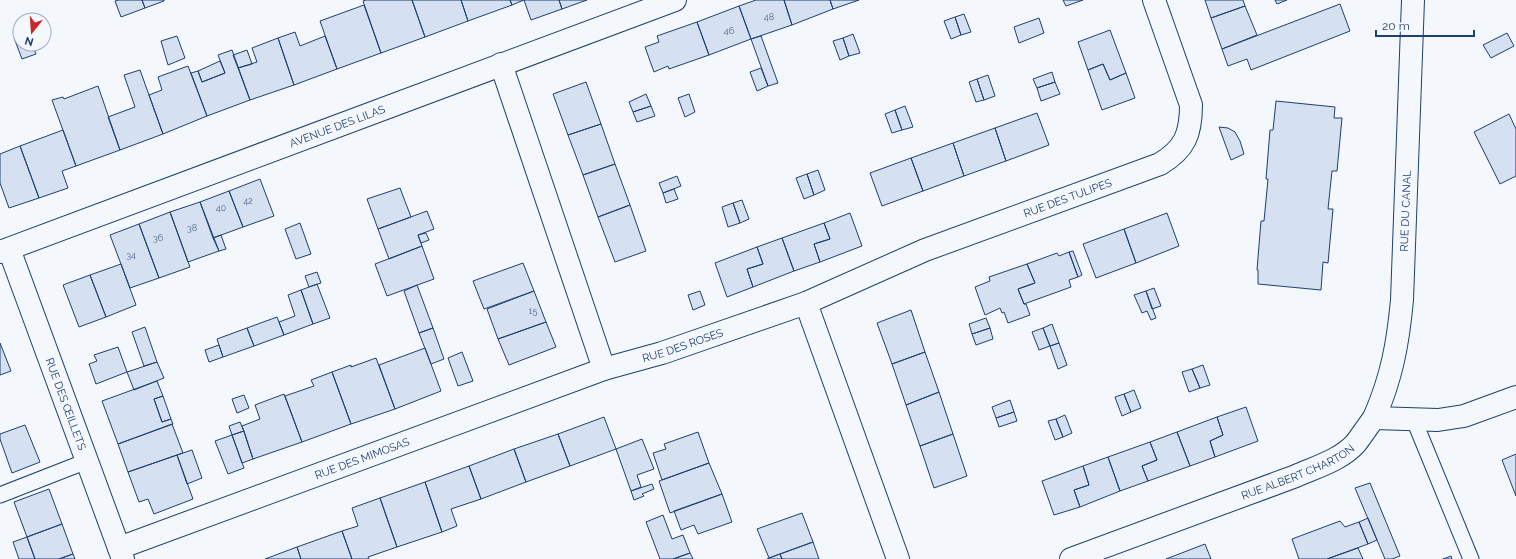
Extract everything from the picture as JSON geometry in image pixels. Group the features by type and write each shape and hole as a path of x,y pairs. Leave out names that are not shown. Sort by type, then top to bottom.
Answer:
{"street":[{"name":"AVENUE DES LILAS","path":"4,250 676,0"},
{"name":"RUE DES TULIPES","path":"806,302 847,286 925,250 1160,164 1174,156 1182,146 1188,132 1191,117 1191,105 1154,0"},
{"name":"RUE DU CANAL","path":"1374,418 1387,386 1394,362 1399,332 1413,0"},
{"path":"501,64 604,369"},
{"name":"RUE DES ŒILLETS","path":"4,250 87,461 121,553"},
{"path":"806,302 898,559"},
{"name":"RUE DES ROSES","path":"604,369 662,353 806,302"},
{"name":"RUE DES MIMOSAS","path":"121,553 604,369"},
{"path":"1374,418 1438,420 1464,416 1516,397"},
{"name":"RUE ALBERT CHARTON","path":"1071,559 1296,476 1323,464 1342,454 1356,443 1374,418"}],"lane":[{"path":"1414,420 1471,559"},
{"path":"0,495 87,461"}],"building":[{"path":"142,0 145,8 121,17 115,1"},
{"path":"142,0 164,0 164,1 145,8"},
{"path":"412,0 425,37 381,53 363,1"},
{"path":"412,0 461,0 468,21 425,37"},
{"path":"461,0 510,0 512,5 468,21"},
{"path":"510,0 524,0 512,5"},
{"path":"524,0 559,0 562,9 531,20"},
{"path":"559,0 587,0 562,9"},
{"path":"756,0 784,0 792,25 751,39 739,6"},
{"path":"784,0 830,0 833,9 792,25"},
{"path":"830,0 859,0 833,9"},
{"path":"1063,0 1083,0 1066,6"},
{"path":"1205,0 1243,0 1245,6 1211,18"},
{"path":"1275,0 1287,0 1277,4"},
{"path":"1340,4 1350,31 1251,70 1247,59 1228,66 1222,49"},
{"path":"364,5 381,53 337,69 320,21"},
{"path":"739,6 751,39 709,55 697,22"},
{"path":"1245,6 1257,35 1222,49 1211,18"},
{"path":"964,14 971,32 961,35 955,17"},
{"path":"955,17 961,35 951,39 944,21"},
{"path":"1039,18 1044,33 1019,43 1014,27"},
{"path":"697,22 709,55 669,69 668,66 654,72 645,47 659,42 657,36"},
{"path":"1110,30 1126,73 1110,80 1103,64 1088,70 1078,42"},
{"path":"295,32 300,46 325,36 337,69 294,85 278,38"},
{"path":"1507,33 1514,46 1491,58 1483,45"},
{"path":"853,34 860,53 849,56 843,38"},
{"path":"177,36 185,58 168,65 161,41"},
{"path":"761,36 778,83 768,86 751,39"},
{"path":"278,38 294,85 250,100 238,68 257,62 252,48"},
{"path":"843,38 849,56 840,60 833,41"},
{"path":"232,50 250,100 207,116 191,73 198,71 202,82 225,73 218,55"},
{"path":"247,50 252,64 238,68 233,55"},
{"path":"19,52 35,52 36,54 22,59"},
{"path":"220,61 225,73 202,82 198,71"},
{"path":"1103,64 1110,80 1126,73 1135,98 1102,110 1088,70"},
{"path":"188,66 207,116 163,134 149,95 162,90 158,77"},
{"path":"761,68 768,86 757,91 750,72"},
{"path":"140,70 163,134 120,150 108,117 135,107 124,75"},
{"path":"1052,72 1055,82 1037,88 1033,79"},
{"path":"988,75 995,96 984,100 977,79"},
{"path":"977,79 984,100 976,102 969,82"},
{"path":"586,82 601,124 568,135 553,94"},
{"path":"1055,82 1060,94 1041,101 1037,88"},
{"path":"98,86 120,150 76,166 52,100 63,97 64,99"},
{"path":"646,94 651,106 633,112 629,102"},
{"path":"689,94 695,112 685,117 678,98"},
{"path":"1276,101 1335,107 1334,118 1342,118 1337,171 1332,171 1328,209 1333,209 1328,263 1323,262 1321,290 1258,284 1257,270 1261,221 1264,221 1268,179 1266,179 1270,130 1273,130"},
{"path":"651,106 655,116 637,122 633,112"},
{"path":"905,106 913,127 902,130 895,110"},
{"path":"895,110 902,130 892,133 885,114"},
{"path":"1037,113 1049,145 1006,161 995,128"},
{"path":"1509,114 1516,129 1516,176 1500,184 1474,132"},
{"path":"601,124 615,164 583,175 568,135"},
{"path":"1219,127 1228,128 1235,132 1240,141 1244,154 1231,160"},
{"path":"995,128 1006,161 964,176 953,143"},
{"path":"63,130 76,166 62,171 68,188 39,198 20,146"},
{"path":"953,143 964,176 923,191 911,158"},
{"path":"20,146 39,198 9,208 0,183 0,154"},
{"path":"911,158 923,191 882,206 870,173"},
{"path":"615,164 630,205 598,217 583,175"},
{"path":"818,170 825,190 814,195 807,174"},
{"path":"807,174 814,195 804,199 796,178"},
{"path":"677,176 681,186 663,193 659,183"},
{"path":"260,179 274,216 243,227 229,191"},
{"path":"400,188 411,217 378,229 367,199"},
{"path":"674,189 678,199 666,203 663,193"},
{"path":"229,191 243,227 213,238 200,202"},
{"path":"742,200 749,219 740,223 733,203"},
{"path":"200,202 219,251 188,262 170,212"},
{"path":"733,203 740,223 728,227 722,207"},
{"path":"630,205 646,251 615,262 598,217"},
{"path":"427,211 434,229 418,235 422,246 389,259 378,229"},
{"path":"170,212 190,267 159,278 139,224"},
{"path":"850,213 862,246 820,262 814,244 830,239 824,223"},
{"path":"1167,213 1179,246 1136,263 1124,229"},
{"path":"300,223 311,254 296,259 285,229"},
{"path":"824,223 830,239 814,244 820,262 794,271 782,238"},
{"path":"139,224 159,278 130,288 110,235"},
{"path":"1124,229 1136,263 1096,278 1083,244"},
{"path":"426,233 429,240 421,243 418,235"},
{"path":"221,235 226,249 219,251 213,238"},
{"path":"782,238 794,271 753,287 747,269 763,264 757,247"},
{"path":"422,246 434,279 387,296 375,264"},
{"path":"757,247 763,264 747,269 753,287 727,297 715,263"},
{"path":"1073,251 1082,275 1078,277 1069,252"},
{"path":"1069,252 1078,277 1069,280 1071,287 1024,304 1018,289 1035,283 1027,264 1057,253 1059,256"},
{"path":"523,263 534,291 484,309 473,281"},
{"path":"121,264 136,305 106,317 90,275"},
{"path":"1027,264 1035,283 1018,289 1030,315 1008,323 1004,312 1002,313 1000,308 985,315 975,287 990,281 989,277"},
{"path":"317,272 321,283 309,287 305,276"},
{"path":"90,275 106,317 79,327 63,285"},
{"path":"317,284 330,318 313,324 301,290"},
{"path":"417,285 433,328 419,333 404,291"},
{"path":"1154,288 1161,306 1152,309 1146,291"},
{"path":"301,290 313,324 284,335 279,322 295,316 288,295"},
{"path":"534,291 546,322 498,339 487,309"},
{"path":"700,291 705,305 693,310 688,295"},
{"path":"1146,291 1156,318 1151,320 1147,311 1142,313 1134,295"},
{"path":"911,310 925,352 892,364 877,323"},
{"path":"277,317 284,335 254,346 247,328"},
{"path":"986,318 990,328 972,334 969,324"},
{"path":"546,322 556,347 509,365 498,339"},
{"path":"1052,324 1059,343 1050,346 1043,328"},
{"path":"145,327 157,362 144,366 132,332"},
{"path":"247,328 254,346 223,357 217,339"},
{"path":"433,328 444,359 431,364 419,333"},
{"path":"990,328 993,339 976,345 972,334"},
{"path":"1043,328 1050,346 1039,350 1032,332"},
{"path":"0,343 11,371 0,375"},
{"path":"1059,343 1067,365 1058,369 1050,346"},
{"path":"219,345 223,357 209,362 205,350"},
{"path":"118,347 127,372 96,384 89,364 97,361 94,355"},
{"path":"425,348 441,391 395,409 379,365"},
{"path":"462,352 473,381 458,386 448,358"},
{"path":"925,352 939,392 906,405 892,364"},
{"path":"376,358 395,409 351,424 332,372"},
{"path":"157,362 164,378 134,390 127,372"},
{"path":"1203,365 1210,385 1200,388 1192,369"},
{"path":"1192,369 1200,388 1189,392 1182,372"},
{"path":"332,372 351,424 302,442 285,396 314,386 311,380"},
{"path":"157,381 163,396 154,399 162,422 171,419 173,424 118,444 102,401"},
{"path":"1134,390 1141,408 1131,412 1124,394"},
{"path":"939,392 953,434 920,446 906,405"},
{"path":"284,394 302,442 253,459 242,426 260,419 255,405"},
{"path":"1124,394 1131,412 1122,416 1115,397"},
{"path":"244,395 249,408 237,413 232,399"},
{"path":"163,396 171,419 162,422 154,399"},
{"path":"1010,400 1014,412 996,418 992,407"},
{"path":"1246,407 1258,441 1215,457 1210,441 1223,435 1217,417"},
{"path":"1014,412 1017,421 999,427 996,418"},
{"path":"1065,415 1072,433 1063,437 1056,419"},
{"path":"604,417 616,449 570,466 558,434"},
{"path":"1217,417 1223,435 1210,441 1215,457 1190,466 1177,432"},
{"path":"1056,419 1063,437 1055,440 1048,421"},
{"path":"240,422 244,431 232,435 229,426"},
{"path":"172,424 183,453 128,472 118,444"},
{"path":"25,425 40,462 12,473 0,439 0,434"},
{"path":"244,431 253,459 242,463 232,435"},
{"path":"698,432 709,463 662,480 653,453 666,449 664,444"},
{"path":"1177,432 1190,466 1148,481 1142,466 1157,460 1150,442"},
{"path":"558,434 570,466 526,482 514,449"},
{"path":"953,434 967,476 934,488 920,446"},
{"path":"232,435 244,468 228,474 215,441"},
{"path":"642,439 654,469 637,475 641,487 631,491 616,449"},
{"path":"1150,442 1157,460 1142,466 1148,481 1120,491 1108,457"},
{"path":"514,449 526,482 481,499 469,466"},
{"path":"192,450 202,478 187,484 177,455"},
{"path":"1516,454 1516,496 1502,460"},
{"path":"177,455 193,499 154,514 148,499 139,502 128,472"},
{"path":"1108,457 1120,491 1080,507 1074,490 1089,485 1083,466"},
{"path":"709,463 722,494 670,513 659,481"},
{"path":"469,466 481,499 451,509 457,526 442,532 425,482"},
{"path":"1083,466 1089,485 1074,490 1080,507 1054,515 1042,481"},
{"path":"425,482 442,532 397,547 380,498"},
{"path":"1370,483 1400,556 1392,559 1385,559 1355,488"},
{"path":"652,484 654,489 642,494 644,496 634,500 631,491"},
{"path":"49,489 62,524 27,537 14,502"},
{"path":"722,494 732,522 698,534 694,525 681,530 674,511"},
{"path":"380,498 397,547 368,557 369,559 352,559 342,531 358,526 352,508"},
{"path":"802,513 813,542 769,558 757,529"},
{"path":"663,515 672,539 683,535 690,553 673,559 660,559 646,522"},
{"path":"1368,518 1377,540 1368,544 1359,522"},
{"path":"1340,521 1345,527 1359,522 1368,544 1327,559 1299,559 1292,539"},
{"path":"62,524 73,554 59,559 35,559 27,537"},
{"path":"342,531 352,559 301,559 297,547"},
{"path":"27,537 35,559 19,559 13,542"},
{"path":"813,542 819,559 782,559 780,554"},
{"path":"1205,544 1211,559 1166,559"},
{"path":"297,547 301,559 265,559"},
{"path":"1358,548 1363,559 1327,559"},
{"path":"690,553 693,559 673,559"},
{"path":"73,554 75,559 59,559"},
{"path":"780,554 782,559 767,559 769,558"},
{"path":"1451,556 1452,559 1443,559"}]}
